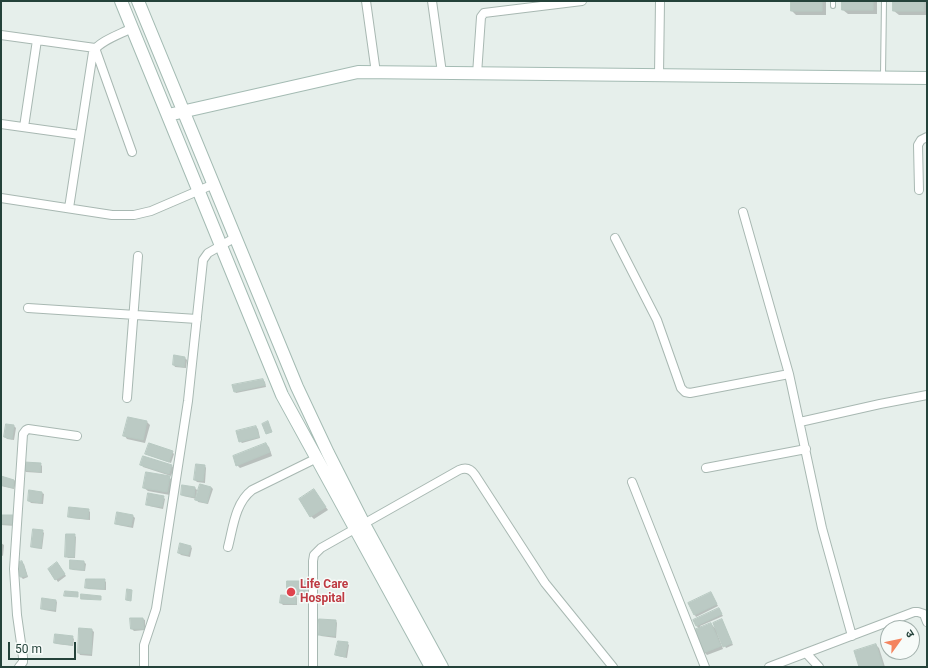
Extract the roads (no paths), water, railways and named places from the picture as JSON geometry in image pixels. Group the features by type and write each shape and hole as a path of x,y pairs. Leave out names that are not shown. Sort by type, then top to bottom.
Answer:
{"street":[{"path":"121,1 282,395 317,458 360,527 442,667"},
{"path":"138,1 298,387 360,527 431,667"},
{"path":"366,1 376,72"},
{"path":"432,1 442,73"},
{"path":"477,74 481,17 484,13 582,1"},
{"path":"659,75 660,1"},
{"path":"69,208 91,56 95,48 132,28"},
{"path":"1,35 95,48"},
{"path":"24,127 37,40"},
{"path":"95,48 132,152"},
{"path":"168,115 184,110 358,72 927,78"},
{"path":"1,124 80,135"},
{"path":"919,190 918,145 921,140 927,137"},
{"path":"1,198 112,215 134,215 151,211 214,184"},
{"path":"743,212 789,374 825,540 852,636"},
{"path":"144,667 144,645 156,609 188,401 203,260 208,253 236,237"},
{"path":"615,238 657,320 681,388 685,392 690,393 789,374"},
{"path":"126,398 138,256"},
{"path":"28,308 197,319"},
{"path":"800,422 927,395"},
{"path":"19,667 23,662 23,657 17,615 14,569 23,434 28,429 77,436"},
{"path":"706,468 806,449"},
{"path":"228,547 240,505 245,496 252,490 317,458"},
{"path":"313,667 314,555 321,548 459,470 468,469 475,475 545,582 613,667"},
{"path":"632,482 705,667"},
{"path":"769,667 918,612 924,614 927,622"},
{"path":"806,653 819,667"}],"lane":[{"path":"833,1 833,6"},
{"path":"883,78 884,1"}],"place":[{"name":"Life Care Hospital","path":"291,592"}]}
